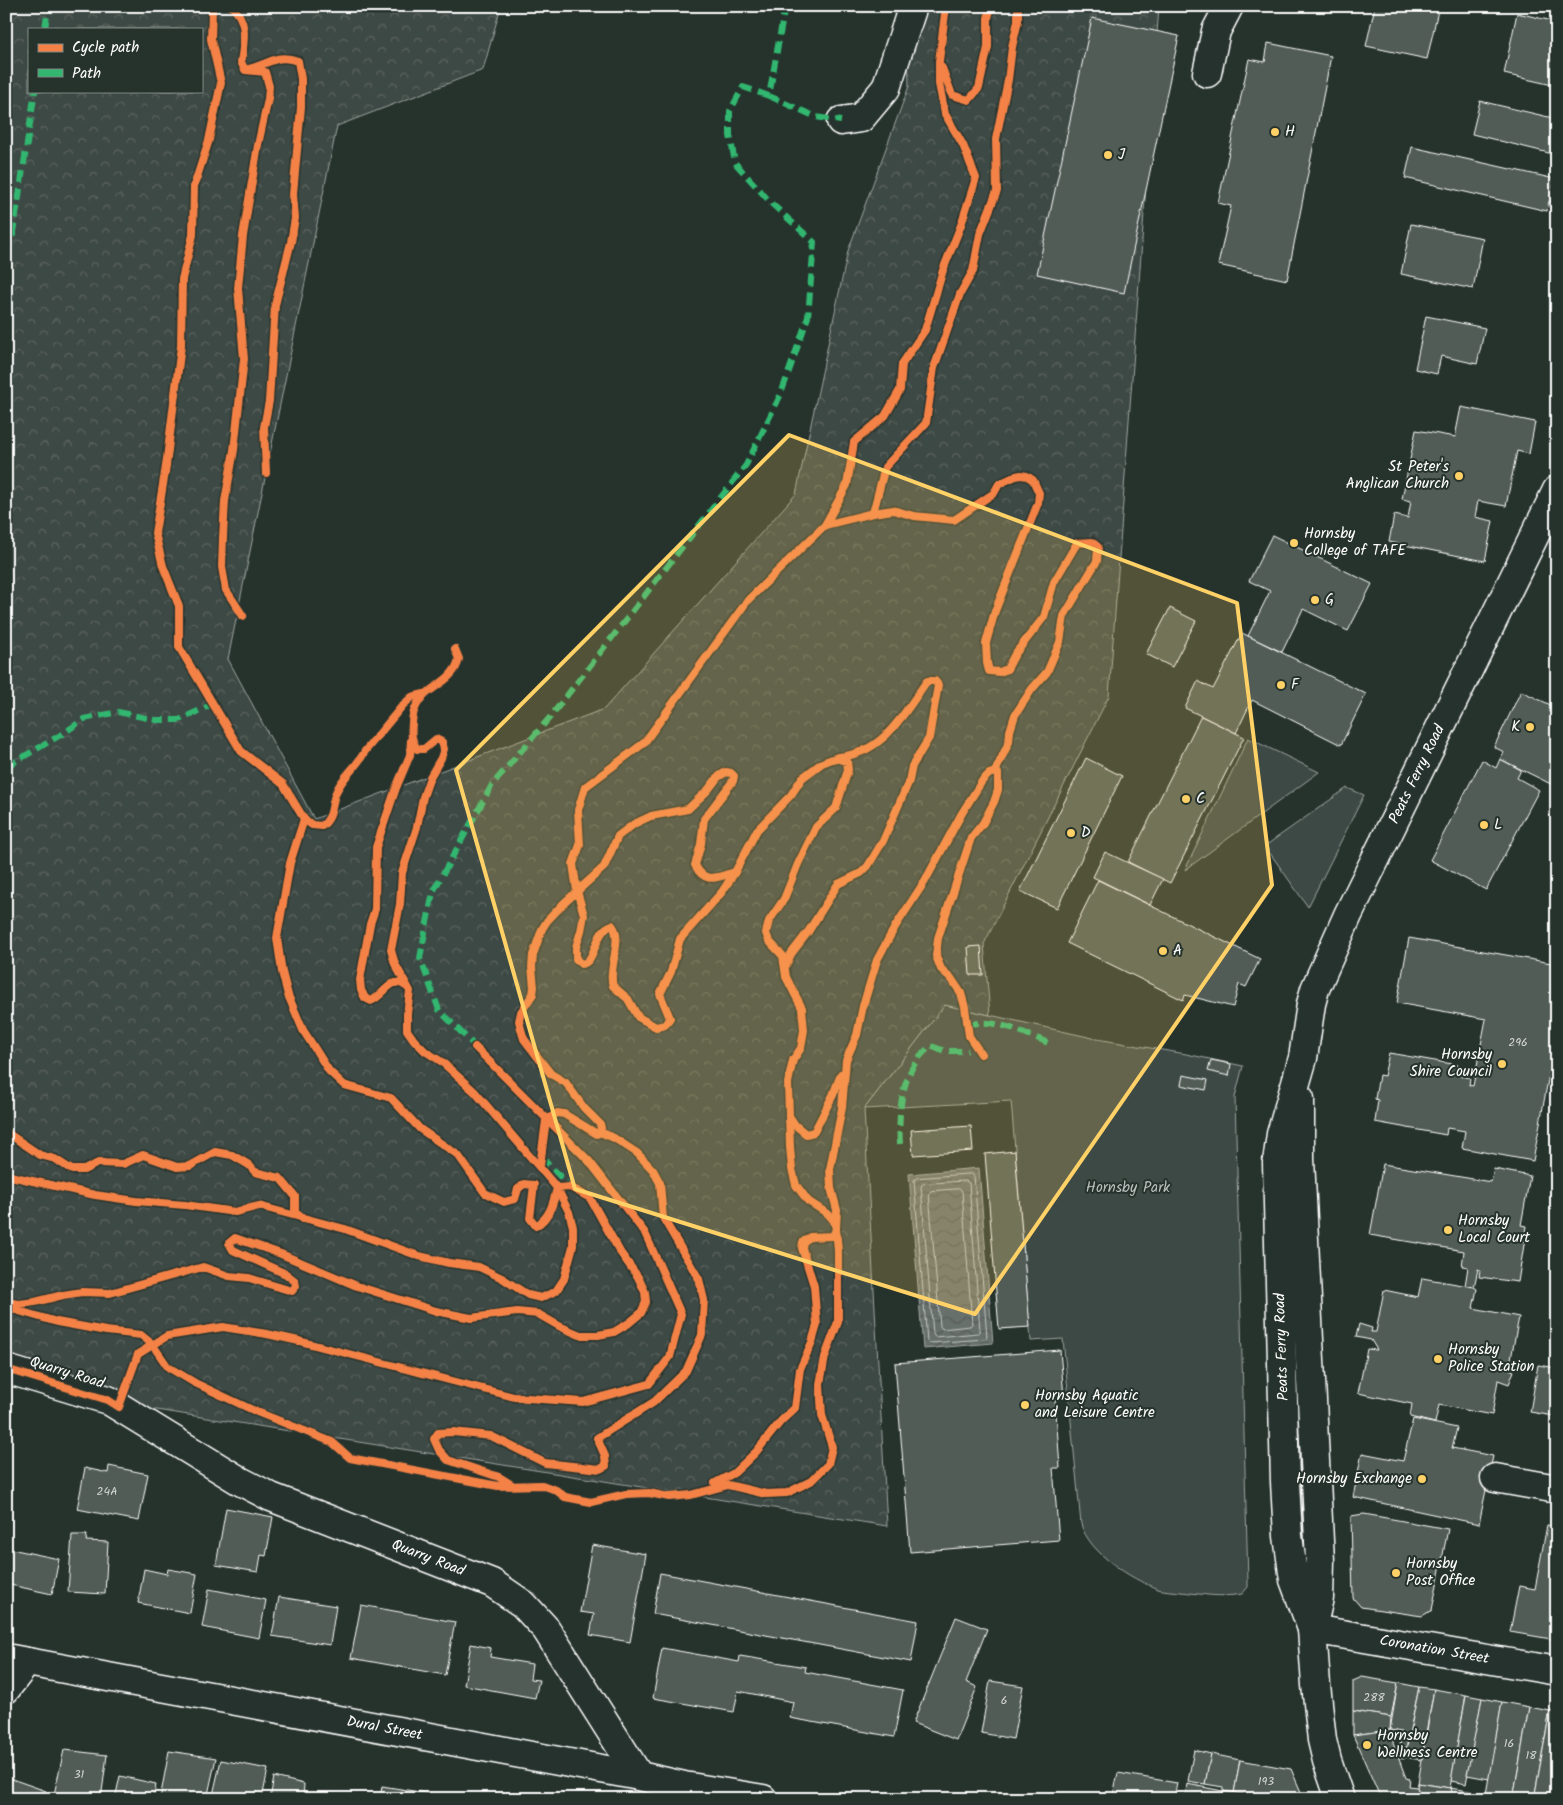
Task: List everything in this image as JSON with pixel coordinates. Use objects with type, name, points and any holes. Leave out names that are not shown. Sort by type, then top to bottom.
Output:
[{"type":"street","points":[[841,121],[861,118],[886,88],[913,6]]},
{"type":"street","points":[[1207,73],[1216,31],[1229,6]]},
{"type":"street","name":"Peats Ferry Road","points":[[1340,1799],[1322,1740],[1312,1629],[1319,1598],[1320,1561],[1300,1159],[1301,1065],[1315,989],[1348,915],[1557,490]]},
{"type":"street","name":"Quarry Road","points":[[6,1369],[108,1400],[240,1481],[271,1497],[492,1583],[523,1604],[546,1629],[639,1776]]},
{"type":"street","points":[[1494,1478],[1557,1489]]},
{"type":"street","name":"Coronation Street","points":[[1312,1629],[1557,1671]]},
{"type":"street","points":[[6,1689],[17,1660]]},
{"type":"street","name":"Dural Street","points":[[17,1660],[639,1776],[682,1792],[763,1799]]},
{"type":"highlighted area","points":[[789,435],[1237,603],[1272,885],[975,1314],[575,1189],[456,770]]},
{"type":"green space","points":[[6,6],[501,6],[483,70],[337,126],[228,659],[314,819],[604,709],[796,494],[848,251],[909,86],[907,6],[1159,6],[1109,696],[984,944],[990,1015],[945,1005],[864,1109],[887,1526],[6,1386]]},
{"type":"green space","points":[[1248,738],[1319,772],[1185,870]]},
{"type":"green space","points":[[1347,788],[1364,795],[1308,907],[1265,846]]},
{"type":"green space","name":"Hornsby Park","points":[[945,1005],[1097,1039],[1243,1066],[1235,1097],[1248,1582],[1248,1587],[1242,1594],[1226,1596],[1167,1591],[1147,1585],[1112,1564],[1085,1535],[1081,1524],[1063,1339],[1031,1341],[1011,1101],[864,1109]]},
{"type":"water","points":[[979,1168],[993,1343],[923,1349],[909,1174]]},
{"type":"building","points":[[1375,6],[1439,6],[1427,59],[1366,46]]},
{"type":"building","points":[[1517,13],[1557,22],[1557,86],[1504,74]]},
{"type":"building","name":"J","points":[[1092,18],[1179,36],[1124,293],[1037,274]]},
{"type":"building","name":"H","points":[[1268,43],[1331,56],[1287,280],[1218,265],[1231,206],[1218,203],[1249,59],[1265,62]]},
{"type":"building","points":[[1480,101],[1557,119],[1557,155],[1472,134]]},
{"type":"building","points":[[1412,147],[1555,179],[1553,188],[1557,189],[1557,203],[1549,201],[1547,211],[1405,178]]},
{"type":"building","points":[[1411,224],[1483,238],[1473,289],[1401,274]]},
{"type":"building","points":[[1426,316],[1485,328],[1477,364],[1441,356],[1437,374],[1415,369]]},
{"type":"building","name":"St Peter's Anglican Church","points":[[1461,407],[1535,422],[1529,454],[1517,451],[1506,506],[1478,501],[1475,517],[1493,521],[1485,561],[1389,542],[1394,515],[1408,518],[1411,501],[1402,499],[1416,430],[1455,437]]},
{"type":"building","name":"G","points":[[1272,535],[1372,584],[1348,631],[1303,609],[1282,652],[1248,636],[1270,591],[1249,581]]},
{"type":"building","points":[[1170,608],[1196,621],[1172,667],[1146,654]]},
{"type":"building","name":"F","points":[[1242,633],[1366,694],[1341,745],[1252,700],[1236,733],[1185,708],[1198,681],[1213,689]]},
{"type":"building","name":"K","points":[[1521,691],[1557,708],[1557,787],[1500,759],[1504,752],[1494,747]]},
{"type":"building","name":"C","points":[[1201,716],[1244,737],[1170,883],[1128,862]]},
{"type":"building","name":"D","points":[[1086,758],[1122,776],[1057,908],[1020,891]]},
{"type":"building","name":"L","points":[[1500,759],[1521,770],[1517,778],[1539,790],[1486,890],[1430,860],[1482,760],[1496,768]]},
{"type":"building","points":[[1105,852],[1163,879],[1150,905],[1093,877]]},
{"type":"building","name":"A","points":[[1098,880],[1260,959],[1246,987],[1239,984],[1233,1007],[1185,995],[1183,1000],[1067,943]]},
{"type":"building","name":"Hornsby Shire Council","points":[[1409,938],[1557,964],[1557,1031],[1533,1161],[1462,1148],[1465,1131],[1447,1128],[1446,1135],[1375,1122],[1378,1100],[1375,1099],[1379,1075],[1384,1076],[1389,1053],[1458,1065],[1457,1075],[1470,1078],[1469,1085],[1473,1086],[1486,1019],[1397,1003]]},
{"type":"building","points":[[981,946],[983,975],[970,975],[968,947]]},
{"type":"building","points":[[1211,1060],[1231,1064],[1229,1076],[1208,1071]]},
{"type":"building","points":[[1183,1075],[1208,1080],[1206,1090],[1181,1085]]},
{"type":"building","points":[[971,1126],[973,1151],[913,1155],[911,1130]]},
{"type":"building","points":[[1015,1151],[1030,1327],[999,1329],[985,1154]]},
{"type":"building","name":"Hornsby Local Court","points":[[1383,1164],[1491,1182],[1494,1169],[1530,1176],[1521,1225],[1527,1226],[1518,1282],[1479,1277],[1480,1270],[1478,1269],[1474,1287],[1465,1286],[1468,1267],[1462,1266],[1464,1251],[1370,1235]]},
{"type":"building","name":"Hornsby Police Station","points":[[1422,1278],[1474,1287],[1477,1289],[1473,1308],[1519,1317],[1509,1369],[1514,1371],[1509,1384],[1498,1380],[1492,1415],[1439,1405],[1435,1423],[1410,1417],[1412,1404],[1358,1393],[1367,1349],[1377,1350],[1371,1340],[1356,1337],[1359,1324],[1372,1328],[1371,1332],[1376,1332],[1384,1290],[1418,1297]]},
{"type":"building","points":[[1060,1350],[1064,1397],[1055,1398],[1060,1468],[1053,1468],[1059,1540],[910,1552],[895,1363]]},
{"type":"building","points":[[1538,1365],[1557,1368],[1557,1398],[1554,1416],[1530,1412]]},
{"type":"building","name":"Hornsby Exchange","points":[[1413,1419],[1457,1428],[1452,1448],[1493,1456],[1479,1524],[1353,1497],[1362,1453],[1403,1461]]},
{"type":"building","points":[[109,1466],[148,1474],[139,1521],[77,1509],[85,1468],[108,1473]]},
{"type":"building","points":[[226,1508],[273,1517],[266,1556],[261,1555],[258,1572],[216,1565]]},
{"type":"building","name":"Hornsby Post Office","points":[[1364,1514],[1448,1529],[1432,1610],[1422,1616],[1361,1607],[1353,1598],[1351,1516]]},
{"type":"building","points":[[1547,1525],[1557,1526],[1557,1640],[1510,1632],[1519,1586],[1535,1589]]},
{"type":"building","points":[[72,1535],[87,1535],[86,1541],[108,1542],[105,1594],[68,1592]]},
{"type":"building","points":[[592,1545],[646,1554],[630,1642],[590,1635],[594,1614],[580,1612]]},
{"type":"building","points":[[6,1548],[59,1559],[52,1594],[6,1584]]},
{"type":"building","points":[[144,1569],[167,1574],[168,1569],[197,1574],[190,1613],[138,1603]]},
{"type":"building","points":[[660,1573],[918,1621],[911,1662],[653,1614]]},
{"type":"building","points":[[209,1589],[266,1600],[259,1638],[202,1627]]},
{"type":"building","points":[[279,1597],[336,1606],[330,1645],[272,1636]]},
{"type":"building","points":[[361,1605],[455,1622],[445,1675],[351,1658]]},
{"type":"building","points":[[956,1617],[987,1629],[966,1682],[977,1687],[956,1740],[913,1723]]},
{"type":"building","points":[[471,1644],[491,1648],[490,1657],[532,1664],[530,1679],[539,1680],[535,1698],[464,1685]]},
{"type":"building","points":[[662,1648],[739,1662],[740,1656],[806,1667],[805,1672],[903,1690],[894,1737],[790,1718],[793,1702],[738,1691],[734,1712],[653,1698]]},
{"type":"building","points":[[1362,1677],[1398,1683],[1391,1717],[1353,1711],[1353,1681]]},
{"type":"building","points":[[990,1681],[1023,1686],[1013,1739],[981,1733]]},
{"type":"building","points":[[1398,1683],[1419,1687],[1404,1759],[1398,1758],[1402,1732],[1390,1730]]},
{"type":"building","points":[[1419,1687],[1434,1689],[1421,1760],[1405,1757]]},
{"type":"building","points":[[1434,1689],[1466,1695],[1450,1788],[1418,1783]]},
{"type":"building","points":[[1466,1695],[1482,1698],[1466,1784],[1451,1781]]},
{"type":"building","points":[[1482,1698],[1502,1702],[1489,1779],[1467,1775]]},
{"type":"building","points":[[1502,1702],[1529,1707],[1513,1799],[1486,1794]]},
{"type":"building","points":[[1529,1707],[1550,1711],[1534,1799],[1513,1799]]},
{"type":"building","points":[[1353,1711],[1391,1717],[1390,1730],[1353,1735]]},
{"type":"building","points":[[1550,1711],[1557,1712],[1557,1799],[1534,1799]]},
{"type":"building","points":[[1395,1731],[1393,1743],[1406,1778],[1410,1779],[1409,1786],[1417,1787],[1420,1795],[1412,1799],[1381,1799],[1353,1735]]},
{"type":"building","points":[[64,1750],[107,1755],[101,1799],[53,1799]]},
{"type":"building","points":[[1194,1750],[1211,1754],[1205,1784],[1188,1781]]},
{"type":"building","points":[[169,1751],[216,1758],[207,1799],[160,1799]]},
{"type":"building","points":[[1211,1754],[1240,1760],[1234,1793],[1223,1791],[1223,1787],[1205,1784]]},
{"type":"building","points":[[221,1760],[268,1769],[262,1799],[212,1799]]},
{"type":"building","points":[[1240,1760],[1291,1769],[1304,1799],[1267,1799],[1234,1793]]},
{"type":"building","points":[[1118,1773],[1177,1783],[1174,1799],[1112,1799]]},
{"type":"building","points":[[120,1776],[156,1784],[153,1799],[115,1799]]},
{"type":"building","points":[[274,1777],[304,1784],[303,1799],[270,1799]]},
{"type":"building","points":[[9,1778],[46,1791],[43,1799],[6,1799],[6,1780]]},
{"type":"building","points":[[1418,1783],[1450,1788],[1454,1798],[1412,1799],[1420,1795],[1417,1787]]},
{"type":"building","points":[[1187,1784],[1223,1791],[1221,1799],[1185,1799]]},
{"type":"building","points":[[382,1786],[432,1794],[431,1799],[380,1799]]},
{"type":"building","points":[[1450,1788],[1480,1793],[1482,1799],[1453,1799]]},
{"type":"building","points":[[1223,1791],[1244,1794],[1243,1799],[1221,1799]]},
{"type":"marked path","points":[[45,28],[48,6]]},
{"type":"marked path","points":[[785,6],[769,96],[816,117],[841,121]]},
{"type":"marked path","points":[[478,1049],[439,1010],[420,958],[433,892],[492,785],[551,716],[746,465],[781,394],[808,317],[814,242],[773,205],[735,163],[730,135],[730,111],[743,87],[769,96]]},
{"type":"marked path","points":[[6,253],[13,235],[35,92]]},
{"type":"marked path","points":[[6,767],[84,719],[118,712],[156,720],[179,720],[213,704]]},
{"type":"marked path","points":[[967,1025],[988,1023],[1009,1027],[1048,1043]]},
{"type":"marked path","points":[[900,1144],[901,1104],[907,1078],[921,1055],[931,1046],[945,1051],[968,1051]]},
{"type":"marked path","points":[[541,1156],[570,1187]]},
{"type":"cycle path","points":[[214,6],[212,10],[211,39],[221,83],[209,140],[194,186],[193,235],[182,279],[181,346],[166,466],[155,533],[163,566],[179,606],[179,647],[241,751],[283,784],[304,819],[290,863],[277,938],[282,972],[288,995],[303,1030],[329,1071],[344,1085],[391,1098],[420,1129],[458,1155],[485,1193],[504,1202],[515,1199],[518,1189],[524,1184],[534,1185],[530,1218],[536,1226],[548,1214],[557,1188],[475,1092],[442,1062],[425,1051],[407,1030],[410,991],[395,964],[391,950],[400,904],[402,873],[417,827],[423,797],[430,777],[444,749],[442,742],[436,739],[424,749],[417,749],[412,734],[414,711],[425,694],[449,676],[455,669],[459,659],[455,649]]},
{"type":"cycle path","points":[[231,6],[241,18],[243,25],[244,39],[241,62],[245,70],[265,72],[269,86],[243,236],[238,288],[244,359],[234,450],[225,501],[223,537],[222,567],[226,590],[243,616]]},
{"type":"cycle path","points":[[825,525],[847,485],[854,442],[885,416],[900,390],[902,364],[925,330],[943,270],[961,225],[976,178],[963,145],[945,114],[939,84],[939,61],[946,6]]},
{"type":"cycle path","points":[[942,68],[952,95],[969,100],[979,88],[988,47],[988,18],[991,6]]},
{"type":"cycle path","points":[[873,513],[885,467],[926,423],[934,368],[960,294],[973,271],[980,234],[997,191],[996,139],[1018,21],[1018,6]]},
{"type":"cycle path","points":[[249,69],[273,60],[291,59],[298,61],[301,79],[301,107],[293,194],[295,218],[275,305],[269,401],[264,427],[266,473]]},
{"type":"cycle path","points":[[735,872],[722,892],[680,939],[671,972],[660,994],[670,1018],[665,1025],[656,1027],[638,1017],[628,999],[613,986],[612,971],[616,938],[612,925],[602,933],[590,959],[586,963],[581,964],[576,959],[576,947],[584,915],[577,891],[573,864],[580,845],[578,810],[585,787],[644,743],[748,600],[825,525],[893,510],[914,516],[954,520],[994,493],[999,484],[1021,475],[1033,480],[1039,493],[1038,503],[995,611],[986,643],[989,671],[1000,672],[1007,669],[1015,654],[1044,617],[1054,582],[1077,543],[1092,542],[1098,547],[1097,561],[1064,616],[1060,642],[1047,672],[1032,689],[1015,715],[1009,742],[995,772]]},
{"type":"cycle path","points":[[786,965],[791,954],[808,932],[838,884],[861,873],[868,866],[883,841],[909,781],[912,766],[929,738],[938,685],[935,681],[927,681],[900,719],[880,740],[854,754],[838,757]]},
{"type":"cycle path","points":[[304,819],[312,825],[322,826],[326,822],[340,785],[365,751],[403,705],[412,697],[424,694]]},
{"type":"cycle path","points":[[407,987],[397,983],[393,984],[371,1001],[365,998],[361,990],[360,980],[370,924],[375,909],[376,847],[396,788],[410,755],[411,740]]},
{"type":"cycle path","points":[[6,1306],[57,1322],[141,1335],[152,1344],[168,1367],[195,1383],[257,1412],[332,1442],[350,1458],[498,1486],[542,1485],[556,1490],[565,1497],[591,1502],[626,1494],[649,1493],[669,1497],[691,1495],[728,1485],[766,1494],[787,1493],[811,1481],[828,1464],[832,1447],[822,1415],[820,1384],[825,1357],[838,1322],[838,1250],[834,1221],[828,1214],[808,1201],[796,1185],[792,1169],[788,1083],[793,1060],[801,1048],[804,1030],[802,1008],[786,977],[783,956],[769,941],[766,933],[769,921],[784,899],[816,827],[836,808],[848,770],[847,761],[835,758],[822,763],[802,778],[791,795],[757,830],[735,872],[712,878],[703,875],[695,865],[701,844],[704,819],[733,781],[734,776],[726,772],[718,777],[708,790],[688,809],[651,816],[634,824],[618,836],[604,867],[563,904],[542,929],[533,955],[533,994],[521,1012],[519,1021],[524,1039],[551,1074],[566,1083],[584,1108],[600,1124],[600,1132],[614,1138],[637,1153],[653,1170],[660,1183],[663,1218],[699,1279],[704,1300],[702,1335],[686,1371],[654,1402],[597,1438],[605,1456],[606,1466],[600,1469],[545,1463],[491,1436],[453,1432],[438,1433],[434,1439],[439,1450],[448,1460],[499,1477],[512,1485]]},
{"type":"cycle path","points":[[715,1483],[734,1473],[756,1452],[781,1421],[795,1408],[800,1369],[817,1325],[814,1286],[802,1248],[803,1242],[810,1237],[833,1236],[836,1229],[837,1210],[831,1188],[830,1169],[842,1108],[846,1060],[857,1035],[863,1006],[877,960],[982,781],[989,774],[995,772],[998,773],[998,790],[983,823],[971,838],[938,938],[936,956],[941,969],[951,978],[961,993],[969,1036],[981,1054]]},
{"type":"cycle path","points":[[6,1369],[108,1400],[119,1407],[138,1354],[167,1336],[223,1327],[299,1341],[514,1397],[583,1402],[649,1384],[670,1357],[681,1314],[645,1233],[589,1161],[475,1047]]},
{"type":"cycle path","points":[[789,1116],[795,1125],[806,1134],[814,1132],[833,1095],[841,1074]]},
{"type":"cycle path","points":[[540,1166],[546,1120],[557,1113],[564,1114],[597,1134],[600,1132]]},
{"type":"cycle path","points":[[6,1132],[40,1155],[55,1159],[72,1170],[84,1170],[98,1163],[123,1164],[143,1155],[177,1167],[190,1166],[215,1152],[232,1155],[249,1165],[255,1172],[280,1178],[295,1196],[295,1212],[303,1219]]},
{"type":"cycle path","points":[[6,1175],[95,1195],[136,1201],[235,1212],[259,1206],[345,1229],[419,1256],[479,1267],[502,1278],[528,1295],[541,1298],[556,1291],[564,1279],[573,1246],[573,1227],[569,1212],[557,1188],[570,1187],[590,1198],[620,1252],[638,1277],[645,1292],[646,1302],[641,1313],[614,1332],[598,1335],[580,1335],[538,1314],[517,1312],[471,1318],[436,1311],[357,1286],[281,1254],[235,1238],[229,1243],[233,1250],[286,1274],[295,1281],[296,1286],[292,1291],[249,1278],[229,1276],[203,1267],[110,1293],[82,1292],[35,1302],[19,1304],[6,1302]]},
{"type":"place","name":"H","points":[[1275,132]]},
{"type":"place","name":"J","points":[[1108,155]]},
{"type":"place","name":"St Peter's Anglican Church","points":[[1459,476]]},
{"type":"place","name":"Hornsby College of TAFE","points":[[1294,543]]},
{"type":"place","name":"G","points":[[1315,600]]},
{"type":"place","name":"F","points":[[1281,685]]},
{"type":"place","name":"K","points":[[1530,727]]},
{"type":"place","name":"C","points":[[1186,799]]},
{"type":"place","name":"L","points":[[1484,825]]},
{"type":"place","name":"D","points":[[1071,833]]},
{"type":"place","name":"A","points":[[1163,951]]},
{"type":"place","name":"Hornsby Shire Council","points":[[1502,1064]]},
{"type":"place","name":"Hornsby Local Court","points":[[1448,1230]]},
{"type":"place","name":"Hornsby Police Station","points":[[1438,1359]]},
{"type":"place","name":"Hornsby Aquatic and Leisure Centre","points":[[1025,1405]]},
{"type":"place","name":"Hornsby Exchange","points":[[1422,1479]]},
{"type":"place","name":"Hornsby Post Office","points":[[1396,1573]]},
{"type":"place","name":"Hornsby Wellness Centre","points":[[1367,1745]]}]
